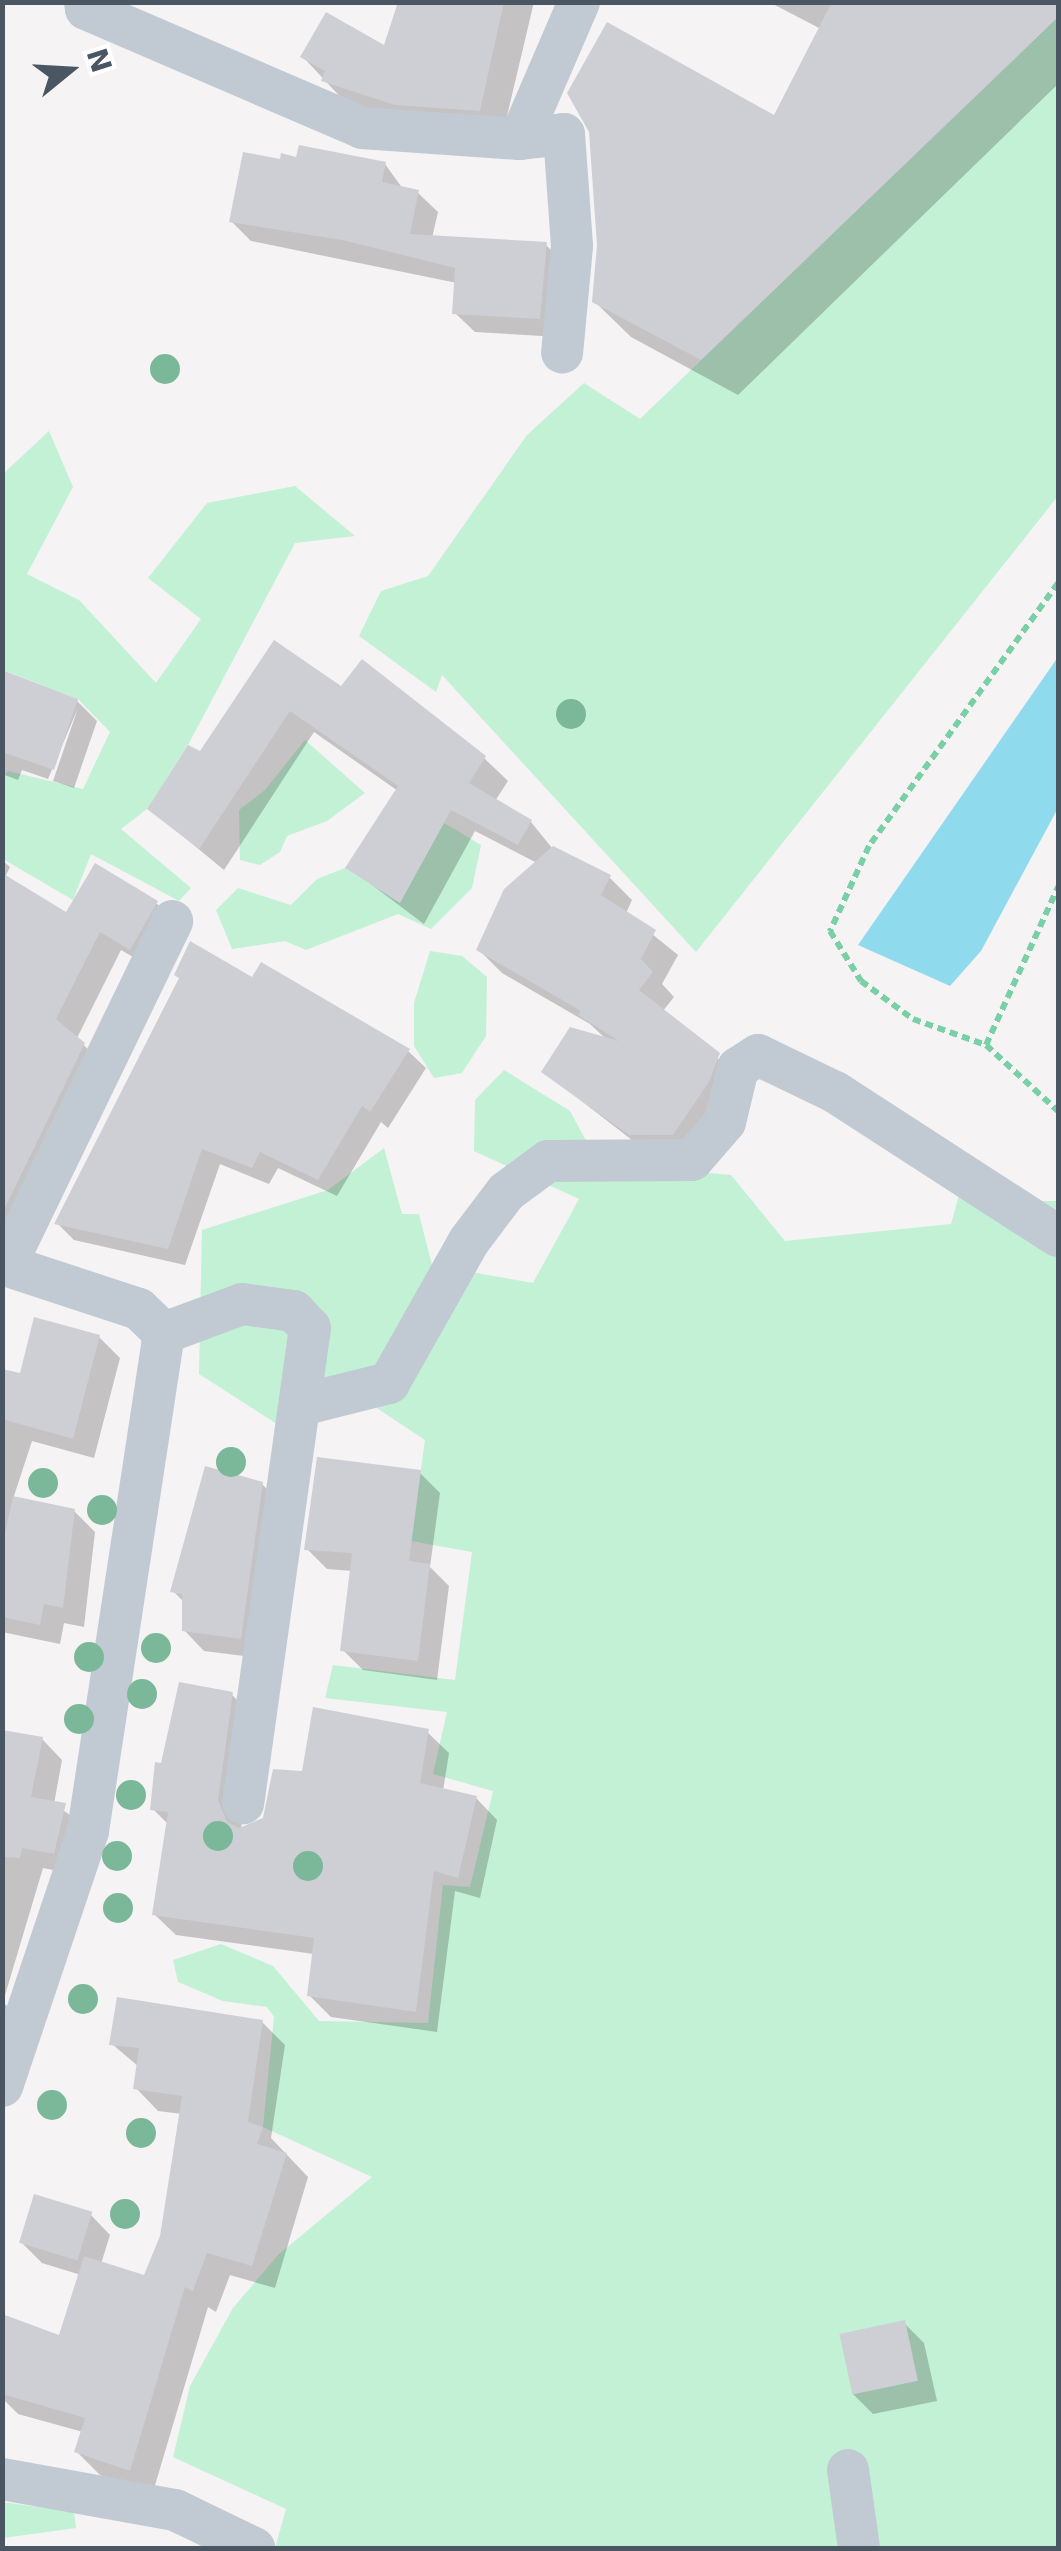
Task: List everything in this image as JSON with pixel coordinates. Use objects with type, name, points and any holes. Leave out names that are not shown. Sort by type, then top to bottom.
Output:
[{"type":"street","points":[[85,2],[86,9],[362,128],[520,139],[564,134],[572,246],[562,353]]},
{"type":"street","points":[[520,139],[579,2]]},
{"type":"street","points":[[164,1334],[139,1309],[4,1265],[172,921]]},
{"type":"street","points":[[301,1405],[389,1383],[469,1241],[506,1192],[548,1162],[692,1160],[725,1122],[738,1068],[758,1054],[836,1092],[1058,1236]]},
{"type":"street","points":[[164,1334],[242,1304],[294,1312],[310,1328],[243,1803]]},
{"type":"street","points":[[2,2086],[88,1831],[164,1334]]},
{"type":"street","points":[[848,2470],[859,2548]]},
{"type":"street","points":[[2,2479],[175,2510],[254,2548]]},
{"type":"path","points":[[1058,583],[870,846],[830,932],[861,981],[913,1019],[986,1044],[1058,1111]]},
{"type":"path","points":[[986,1044],[1058,887]]},
{"type":"green space","points":[[1058,17],[1058,496],[696,952],[442,675],[436,692],[359,636],[381,591],[428,576],[527,435],[584,383],[640,419]]},
{"type":"green space","points":[[49,431],[73,487],[27,574],[79,600],[156,683],[201,619],[148,578],[207,503],[295,486],[355,536],[295,543],[188,745],[147,809],[121,829],[191,888],[179,901],[91,854],[73,900],[3,859],[3,777],[8,771],[83,789],[110,732],[78,699],[3,670],[3,474]]},
{"type":"green space","points":[[305,740],[365,793],[327,821],[287,836],[280,852],[260,865],[240,860],[239,810],[265,790]]},
{"type":"green space","points":[[444,823],[481,845],[472,888],[431,929],[398,914],[306,950],[285,941],[232,949],[216,910],[238,888],[291,905],[317,879],[345,868],[400,902]]},
{"type":"green space","points":[[430,951],[462,956],[487,977],[486,1036],[462,1073],[434,1078],[414,1046],[414,1003]]},
{"type":"green space","points":[[504,1070],[570,1111],[598,1163],[731,1175],[785,1241],[951,1224],[963,1180],[1005,1201],[1058,1201],[1058,2548],[275,2548],[286,2509],[173,2457],[190,2386],[233,2308],[279,2254],[372,2177],[263,2127],[274,2017],[267,2007],[223,2001],[178,1982],[173,1960],[221,1944],[273,1966],[319,2021],[428,2023],[443,1885],[470,1887],[493,1791],[433,1774],[447,1712],[325,1698],[333,1665],[455,1680],[472,1552],[411,1541],[425,1440],[333,1379],[277,1424],[199,1374],[202,1230],[328,1190],[384,1148],[402,1214],[419,1214],[432,1265],[533,1283],[579,1199],[474,1151],[475,1100]]},
{"type":"green space","points":[[2,2502],[74,2512],[76,2528],[3,2538]]},
{"type":"water","points":[[1058,657],[1058,808],[981,951],[950,986],[858,945]]},
{"type":"building","points":[[398,2],[504,2],[480,111],[395,105],[321,81],[325,71],[300,57],[326,12],[384,45]]},
{"type":"building","points":[[832,2],[1058,2],[1058,17],[701,360],[592,302],[597,245],[589,132],[567,93],[607,22],[774,115]]},
{"type":"building","points":[[299,145],[386,162],[382,182],[419,190],[410,234],[547,242],[540,319],[452,314],[455,268],[342,240],[229,222],[243,152],[280,159],[281,153],[296,157]]},
{"type":"building","points":[[274,640],[341,686],[362,659],[486,756],[469,783],[532,820],[518,845],[451,810],[400,903],[345,868],[398,786],[290,711],[199,849],[147,809],[188,745],[200,751]]},
{"type":"building","points":[[2,670],[78,699],[54,770],[2,752]]},
{"type":"building","points":[[553,846],[611,875],[601,895],[656,930],[641,959],[653,972],[639,990],[720,1053],[709,1082],[673,1135],[629,1135],[541,1072],[570,1027],[619,1041],[578,1015],[581,1011],[476,950],[504,889]]},
{"type":"building","points":[[95,863],[158,901],[130,950],[100,932],[56,1019],[85,1043],[2,1214],[2,873],[66,912]]},
{"type":"building","points":[[190,941],[252,977],[261,962],[410,1049],[370,1112],[362,1106],[318,1180],[260,1152],[252,1168],[202,1149],[168,1249],[54,1224],[179,978],[174,975]]},
{"type":"building","points":[[34,1317],[100,1335],[73,1439],[2,1419],[2,1369],[20,1373]]},
{"type":"building","points":[[317,1457],[421,1470],[409,1561],[430,1564],[418,1661],[340,1651],[352,1553],[304,1550]]},
{"type":"building","points":[[205,1466],[263,1482],[241,1639],[182,1631],[182,1594],[170,1592]]},
{"type":"building","points":[[13,1496],[75,1509],[63,1608],[44,1604],[40,1625],[2,1617],[2,1548]]},
{"type":"building","points":[[179,1682],[233,1692],[218,1800],[227,1822],[239,1828],[263,1818],[273,1769],[302,1771],[313,1707],[429,1729],[420,1783],[477,1796],[458,1878],[434,1871],[416,2012],[307,1996],[314,1938],[152,1915],[168,1812],[150,1810],[155,1762],[161,1763]]},
{"type":"building","points":[[2,1730],[43,1737],[31,1797],[66,1803],[54,1854],[22,1848],[20,1858],[2,1857]]},
{"type":"building","points":[[117,1997],[263,2020],[248,2122],[263,2127],[257,2144],[287,2153],[252,2266],[207,2253],[193,2291],[185,2287],[130,2471],[74,2452],[85,2418],[2,2394],[2,2314],[59,2335],[84,2256],[144,2275],[160,2236],[182,2096],[133,2089],[139,2048],[109,2045]]},
{"type":"building","points":[[34,2194],[92,2212],[77,2261],[19,2243]]},
{"type":"building","points":[[905,2320],[918,2381],[852,2395],[839,2334]]}]
